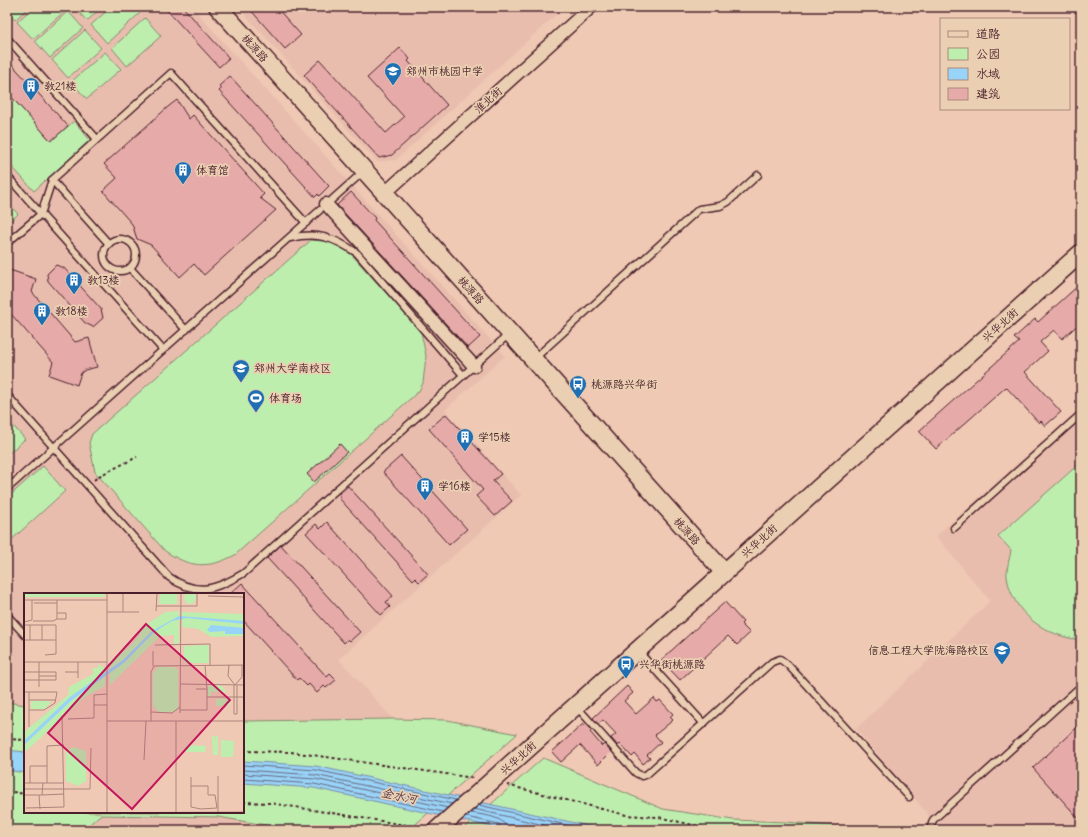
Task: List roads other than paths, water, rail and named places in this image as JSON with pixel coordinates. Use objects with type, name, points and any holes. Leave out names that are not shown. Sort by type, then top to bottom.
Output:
[{"type":"street","name":"桃源路","points":[[218,7],[724,572]]},
{"type":"street","name":"淮北街","points":[[385,193],[591,7]]},
{"type":"street","points":[[324,207],[474,366]]},
{"type":"street","name":"兴华北街","points":[[436,828],[576,706],[1081,252]]},
{"type":"lane","points":[[7,38],[97,139]]},
{"type":"lane","points":[[7,243],[41,214],[52,180],[171,73],[306,224]]},
{"type":"lane","points":[[7,489],[365,170]]},
{"type":"lane","points":[[534,360],[699,209],[720,206],[728,202],[758,175]]},
{"type":"lane","points":[[7,176],[163,350]]},
{"type":"lane","points":[[52,180],[109,244]]},
{"type":"lane","points":[[289,238],[302,235],[325,236],[341,242],[357,253],[463,375]]},
{"type":"lane","points":[[118,239],[127,240],[131,244],[136,253],[136,258],[130,268],[116,271],[107,266],[104,251],[109,244],[118,239]]},
{"type":"lane","points":[[130,268],[186,330]]},
{"type":"lane","points":[[7,395],[169,577],[196,592],[225,584],[244,572],[510,333]]},
{"type":"lane","points":[[954,528],[1081,414]]},
{"type":"lane","points":[[7,615],[24,633]]},
{"type":"lane","points":[[638,650],[704,724]]},
{"type":"lane","points":[[576,706],[636,773],[642,776],[647,774],[772,662],[780,659],[788,665],[910,797]]},
{"type":"lane","points":[[930,830],[933,820],[1081,686]]},
{"type":"lane","points":[[1076,691],[1081,697]]},
{"type":"water","points":[[7,750],[24,752],[24,773],[7,770]]},
{"type":"water","name":"金水河","points":[[244,761],[316,766],[607,830],[506,830],[314,788],[244,783]]},
{"type":"place","name":"郑州市桃园中学","points":[[393,86]]},
{"type":"place","name":"教21楼","points":[[31,101]]},
{"type":"place","name":"体育馆","points":[[183,185]]},
{"type":"place","name":"教13楼","points":[[74,295]]},
{"type":"place","name":"教18楼","points":[[42,326]]},
{"type":"place","name":"郑州大学南校区","points":[[241,383]]},
{"type":"place","name":"桃源路兴华街","points":[[578,399]]},
{"type":"place","name":"体育场","points":[[256,413]]},
{"type":"place","name":"学15楼","points":[[465,452]]},
{"type":"place","name":"学16楼","points":[[425,501]]},
{"type":"place","name":"信息工程大学陇海路校区","points":[[1002,665]]},
{"type":"place","name":"兴华街桃源路","points":[[626,679]]}]
